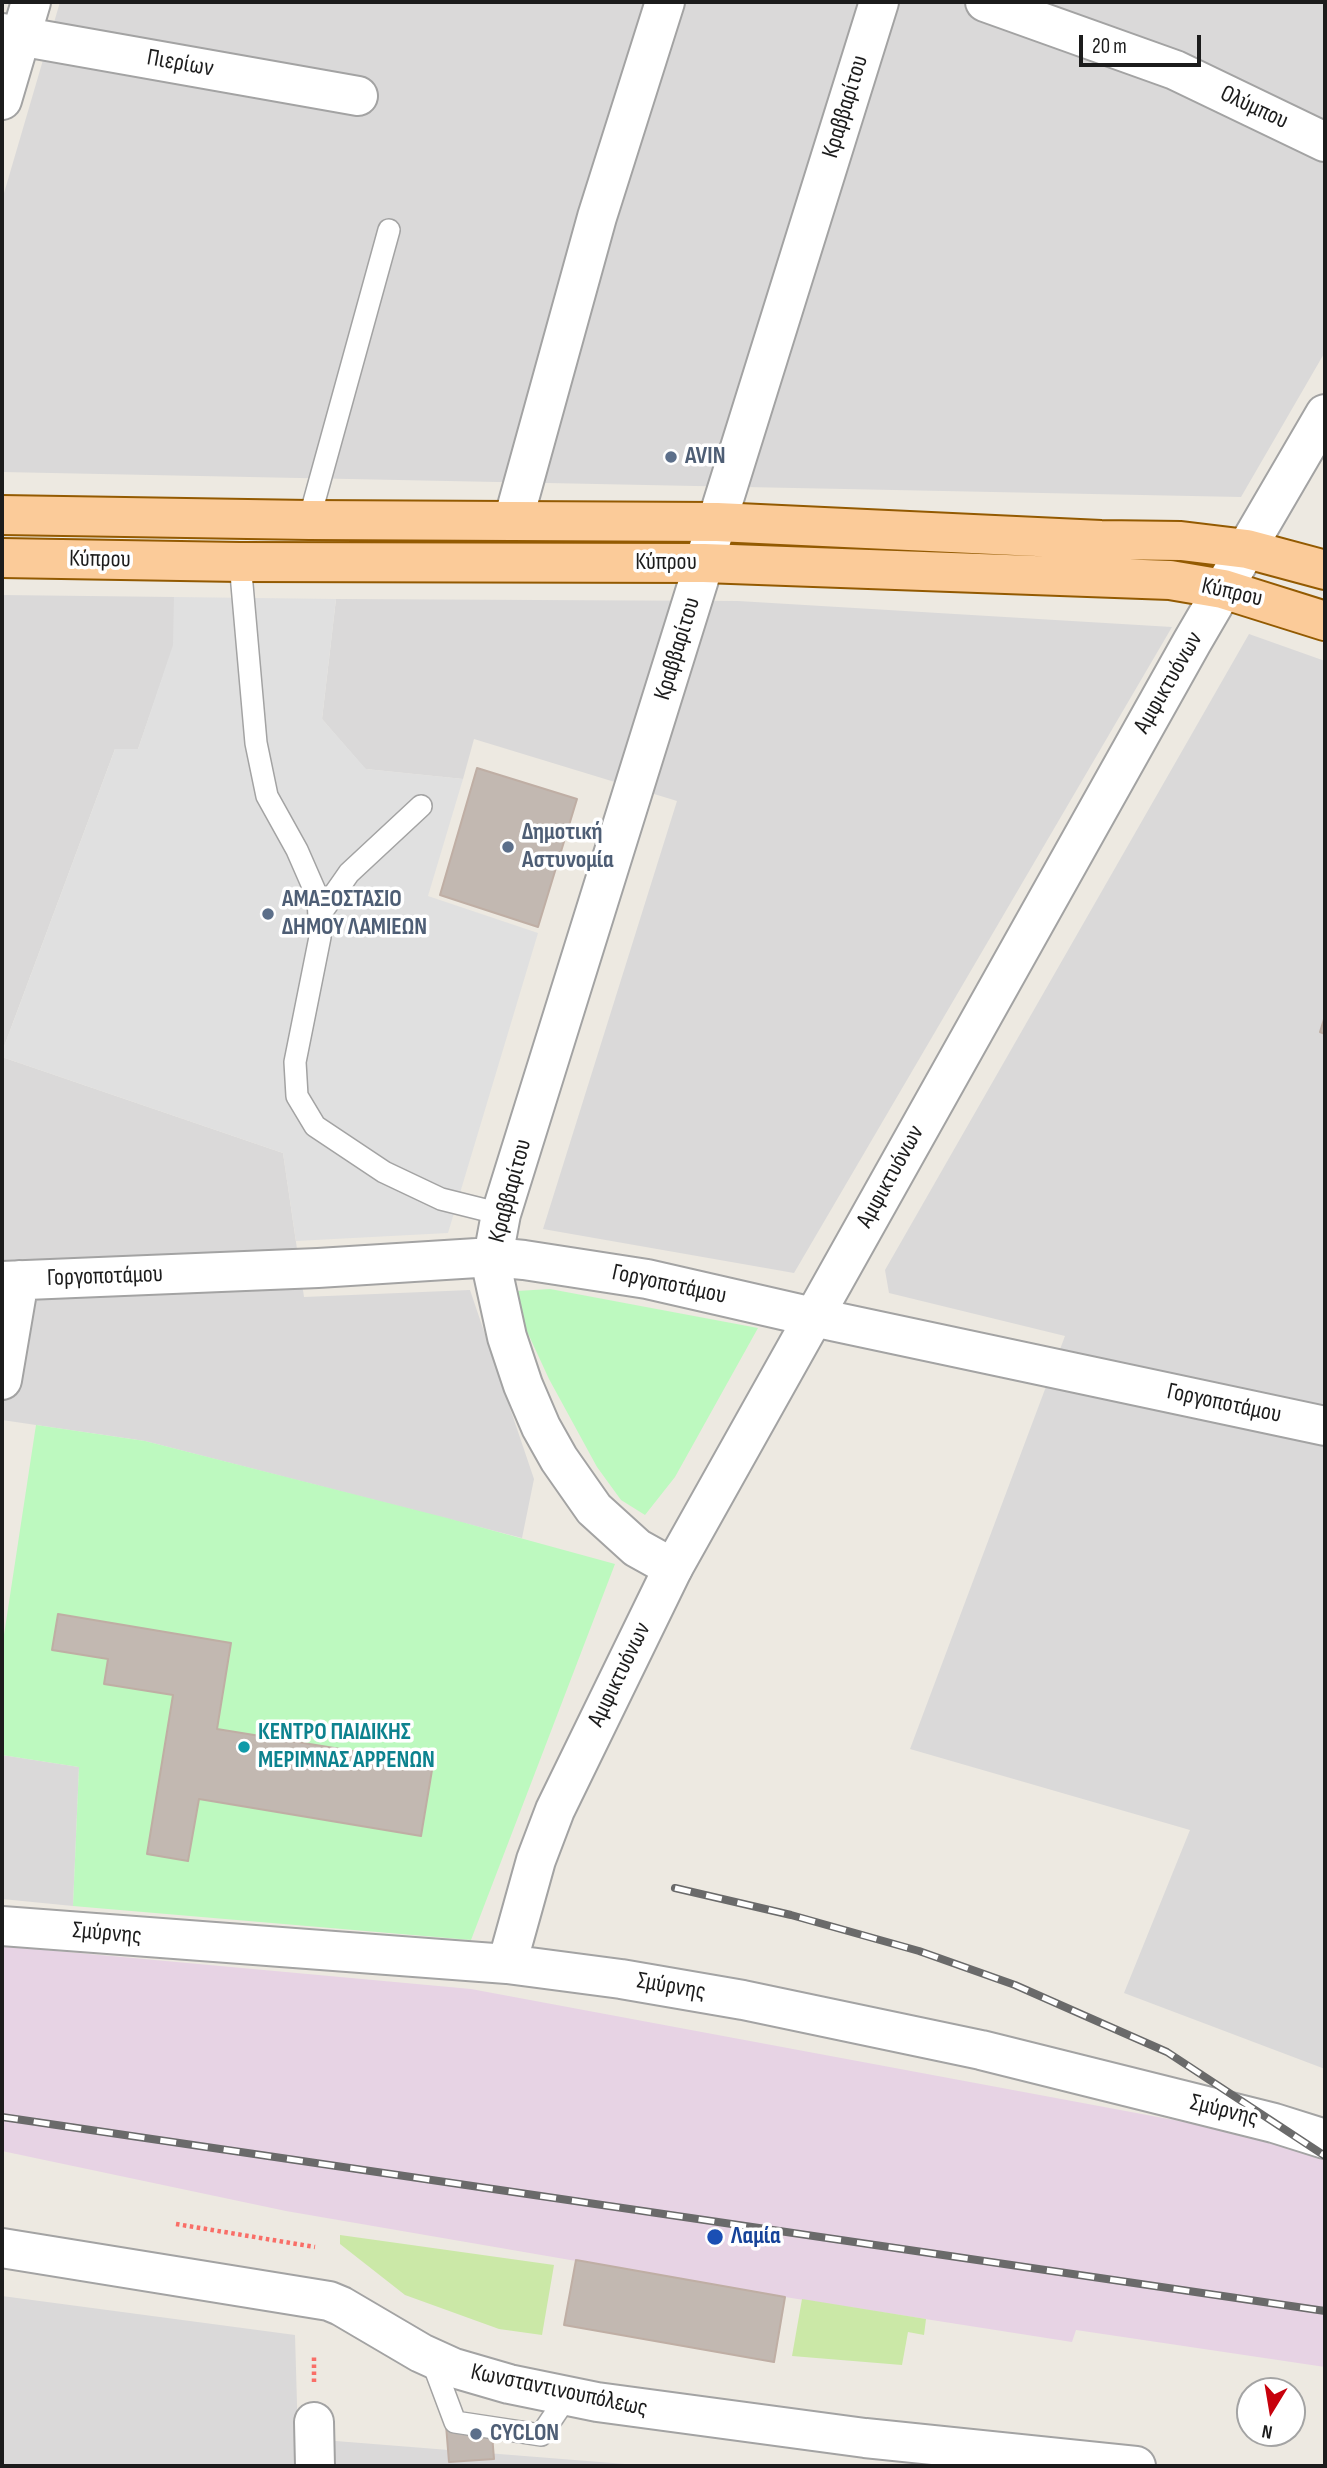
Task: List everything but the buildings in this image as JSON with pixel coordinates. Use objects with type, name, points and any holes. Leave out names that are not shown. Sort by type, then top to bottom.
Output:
[{"type":"main road","name":"Κύπρου","points":[[2,514],[309,520],[717,522],[1181,541],[1247,549],[1325,570]]},
{"type":"main road","name":"Κύπρου","points":[[2,558],[240,562],[704,563],[1170,580],[1223,589],[1325,621]]},
{"type":"street","points":[[513,521],[597,216],[665,2]]},
{"type":"street","name":"Κραββαρίτου","points":[[673,1568],[637,1548],[594,1509],[559,1459],[527,1396],[507,1337],[493,1273],[493,1257],[501,1214],[879,2]]},
{"type":"street","name":"Ολύμπου","points":[[985,2],[1175,71],[1325,142]]},
{"type":"street","points":[[2,100],[18,24]]},
{"type":"street","name":"Πιερίων","points":[[18,24],[358,96]]},
{"type":"street","name":"Αμφικτυόνων","points":[[507,1964],[536,1860],[555,1810],[673,1568],[1223,589],[1325,414]]},
{"type":"street","name":"Γοργοποτάμου","points":[[10,1281],[318,1268],[493,1257],[586,1268],[647,1279],[1325,1426]]},
{"type":"street","points":[[2,1380],[10,1281]]},
{"type":"street","name":"Σμύρνης","points":[[2,1926],[507,1964],[621,1979],[874,2027],[1274,2123],[1325,2139]]},
{"type":"street","name":"Κωνσταντινουπόλεως","points":[[2,2248],[329,2301],[431,2358],[476,2376],[568,2395],[644,2409],[864,2438],[1136,2466]]},
{"type":"street","points":[[314,2422],[315,2466]]},
{"type":"lane","points":[[309,520],[389,230]]},
{"type":"lane","points":[[240,562],[256,743],[267,796],[297,850],[318,898],[320,937],[295,1062],[297,1096],[316,1126],[384,1172],[441,1199],[501,1214]]},
{"type":"lane","points":[[319,916],[349,873],[421,806]]},
{"type":"lane","points":[[431,2358],[456,2422],[541,2435],[568,2395]]},
{"type":"path","points":[[176,2224],[315,2247]]},
{"type":"shaded area","points":[[60,2],[1325,2],[1325,352],[1241,497],[2,472],[2,200]]},
{"type":"shaded area","points":[[2,595],[174,597],[174,645],[138,749],[115,749],[2,1052]]},
{"type":"shaded area","name":"ΑΜΑΞΟΣΤΑΣΙΟ ΔΗΜΟΥ ΛΑΜΙΕΩΝ","points":[[174,597],[336,599],[322,719],[366,769],[463,779],[428,896],[538,933],[448,1233],[296,1241],[283,1153],[2,1057],[115,749],[138,749],[173,645]]},
{"type":"shaded area","points":[[336,599],[738,601],[1172,627],[794,1273],[543,1229],[677,801],[474,739],[463,779],[365,769],[322,719]]},
{"type":"shaded area","points":[[1249,634],[1325,661],[1325,2069],[1124,1993],[1190,1830],[910,1749],[1065,1336],[889,1293],[885,1270]]},
{"type":"shaded area","points":[[2,1057],[283,1153],[304,1297],[470,1290],[534,1479],[522,1538],[145,1441],[2,1420]]},
{"type":"shaded area","points":[[2,1755],[79,1767],[73,1906],[2,1899]]},
{"type":"shaded area","points":[[2,1946],[471,1989],[1249,2134],[1325,2155],[1325,2367],[1076,2330],[1072,2342],[785,2297],[286,2211],[2,2151]]},
{"type":"shaded area","points":[[2,2296],[295,2335],[298,2438],[650,2466],[2,2466]]},
{"type":"green space","points":[[550,1289],[758,1328],[675,1477],[645,1515],[621,1500],[597,1467],[549,1379],[525,1327],[517,1291]]},
{"type":"green space","points":[[36,1425],[145,1441],[615,1564],[471,1940],[73,1906],[79,1767],[2,1755],[2,1648]]},
{"type":"green space","points":[[340,2235],[554,2265],[542,2335],[499,2329],[405,2295],[340,2244]]},
{"type":"green space","points":[[802,2299],[926,2319],[924,2335],[908,2332],[902,2365],[792,2356]]},
{"type":"railway","points":[[675,1888],[791,1915],[919,1951],[1015,1985],[1167,2052],[1325,2156]]},
{"type":"railway","points":[[2,2117],[1325,2311]]},
{"type":"place","name":"AVIN","points":[[671,457]]},
{"type":"place","name":"Δημοτική Αστυνομία","points":[[508,847]]},
{"type":"place","name":"ΑΜΑΞΟΣΤΑΣΙΟ ΔΗΜΟΥ ΛΑΜΙΕΩΝ","points":[[268,914]]},
{"type":"place","name":"ΚΕΝΤΡΟ ΠΑΙΔΙΚΗΣ ΜΕΡΙΜΝΑΣ ΑΡΡΕΝΩΝ","points":[[244,1747]]},
{"type":"place","name":"Λαμία","points":[[715,2237]]},
{"type":"place","name":"CYCLON","points":[[476,2434]]}]
